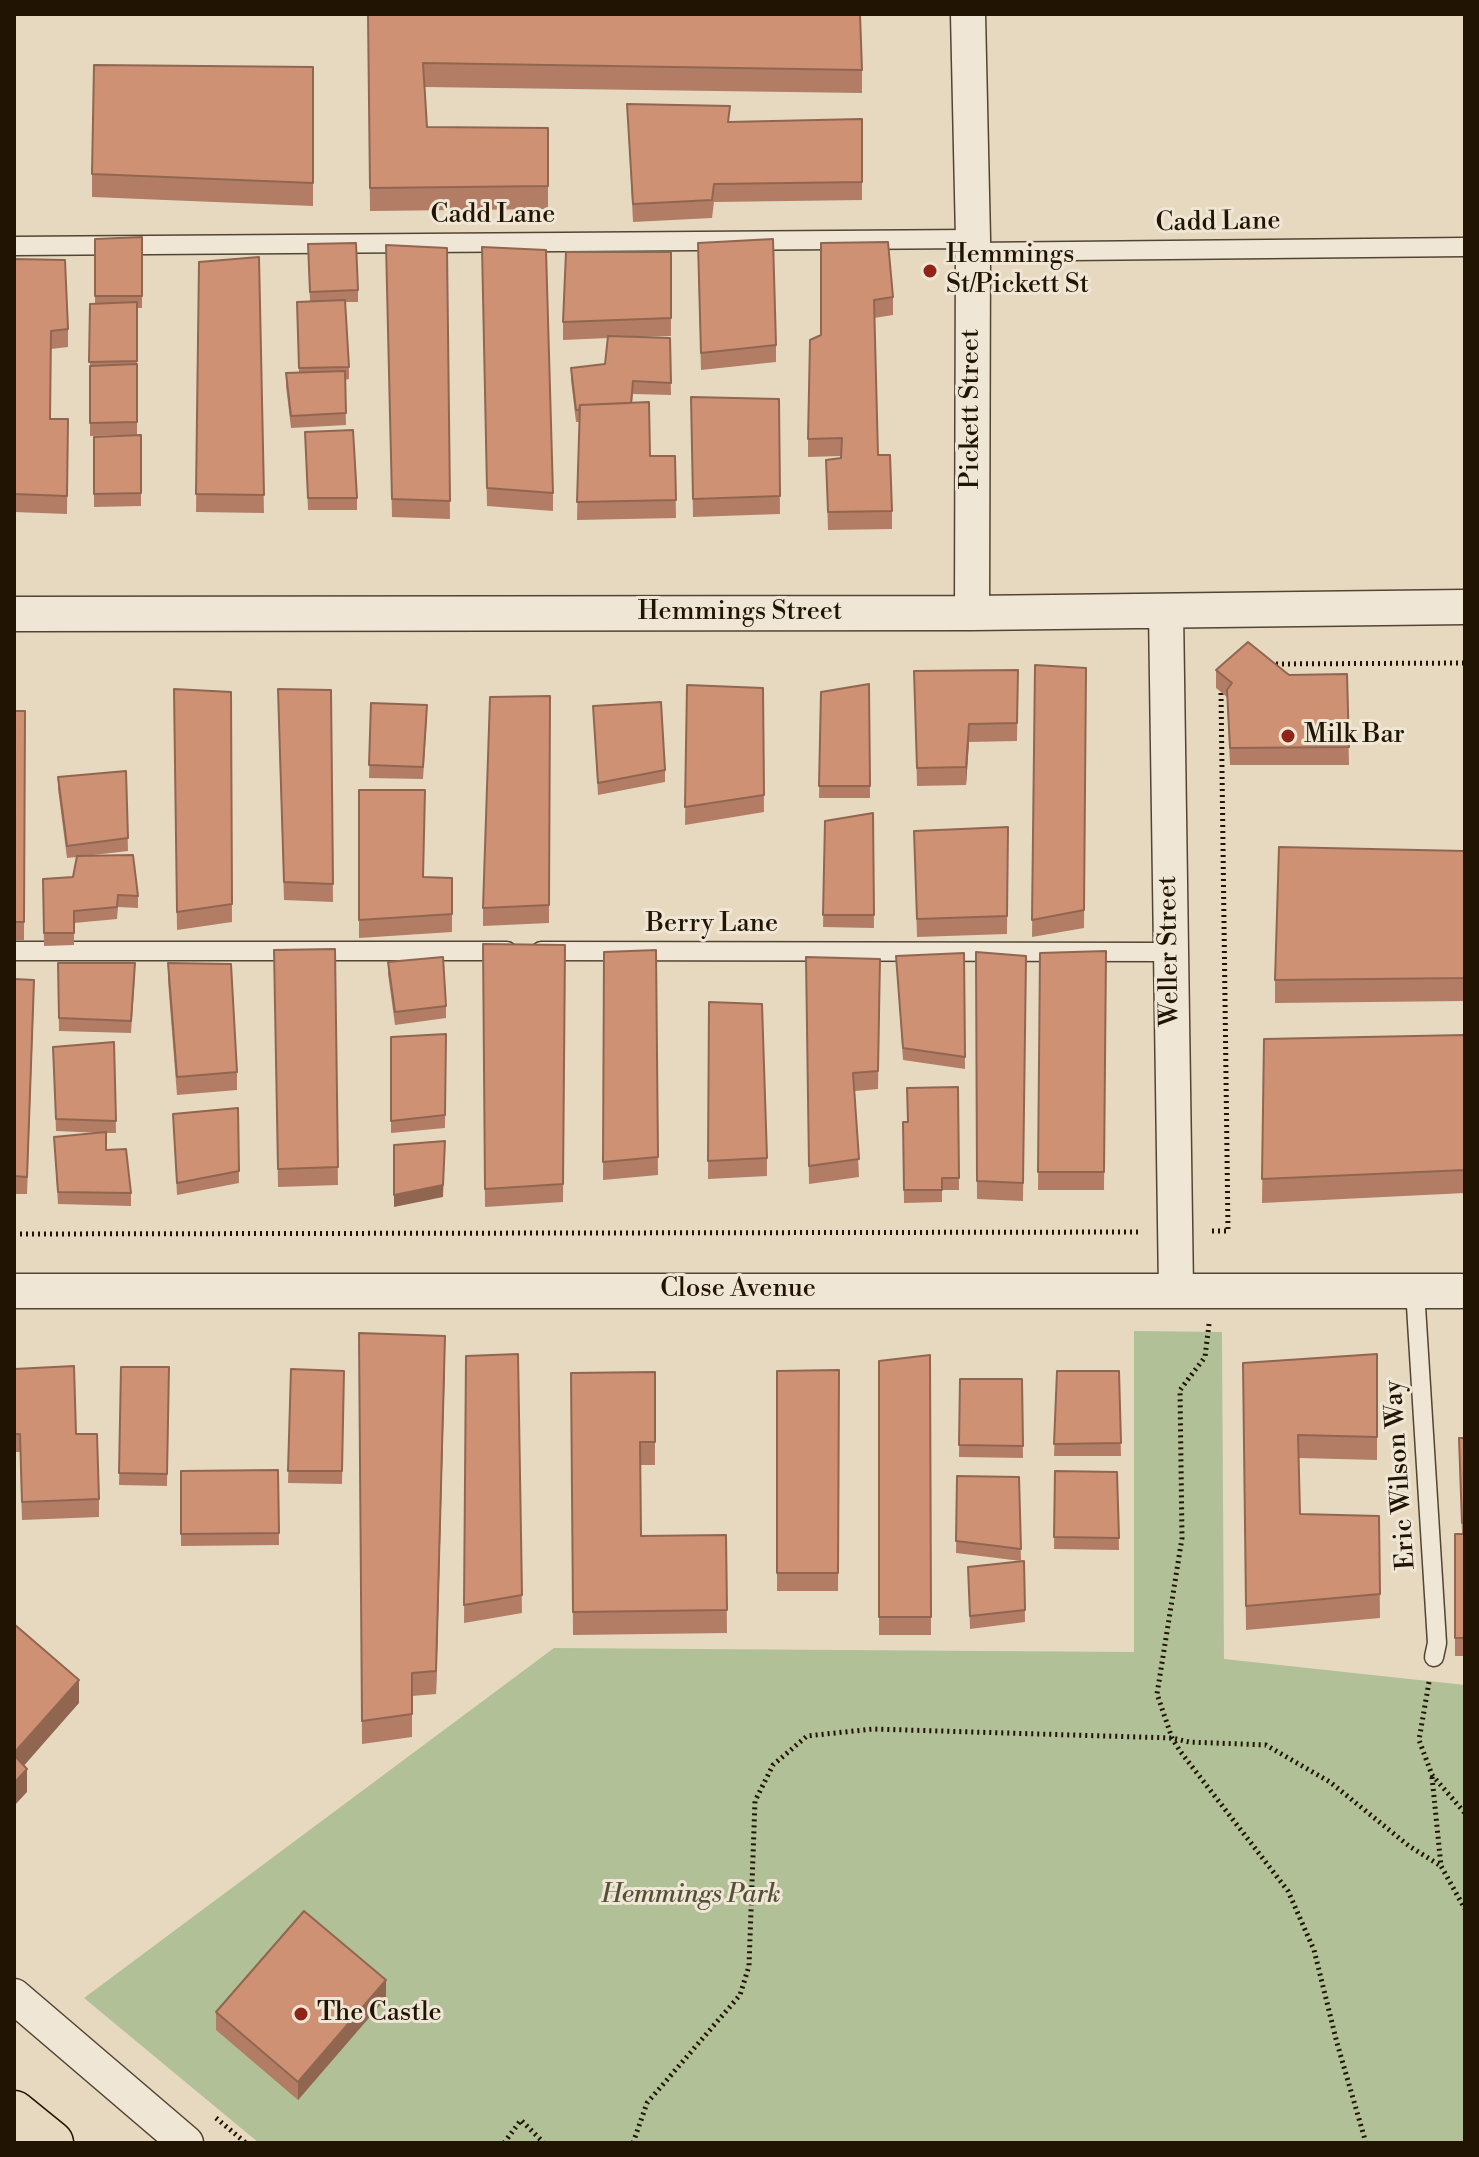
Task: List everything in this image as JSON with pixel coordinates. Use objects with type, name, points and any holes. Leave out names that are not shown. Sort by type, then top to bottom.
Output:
[{"type":"highway","points":[[14,2113],[51,2143]]},
{"type":"street","name":"Pickett Street","points":[[968,14],[972,246],[972,613]]},
{"type":"street","name":"Hemmings Street","points":[[14,614],[972,613],[1465,607]]},
{"type":"street","name":"Weller Street","points":[[1166,611],[1176,1290]]},
{"type":"street","name":"Close Avenue","points":[[14,1291],[1463,1291]]},
{"type":"street","points":[[14,1996],[186,2143]]},
{"type":"lane","name":"Cadd Lane","points":[[14,246],[1465,247]]},
{"type":"lane","name":"Berry Lane","points":[[14,951],[1169,952]]},
{"type":"lane","name":"Eric Wilson Way","points":[[1415,1290],[1437,1643],[1434,1657]]},
{"type":"path","points":[[1269,664],[1465,663]]},
{"type":"path","points":[[14,1234],[1228,1231],[1221,692]]},
{"type":"path","points":[[1176,1290],[1209,1321],[1205,1357],[1180,1390],[1182,1538],[1157,1694],[1172,1738],[1288,1891],[1314,1950],[1366,2143]]},
{"type":"path","points":[[1434,1657],[1419,1740],[1432,1775],[1441,1866],[1465,1909]]},
{"type":"path","points":[[633,2143],[647,2103],[740,1995],[749,1966],[755,1801],[773,1765],[807,1736],[873,1729],[1172,1738],[1189,1742],[1266,1745],[1330,1782],[1409,1846],[1441,1866]]},
{"type":"path","points":[[1432,1775],[1465,1813]]},
{"type":"path","points":[[504,2143],[521,2120],[544,2143]]},
{"type":"green space","name":"Hemmings Park","points":[[1134,1331],[1222,1332],[1224,1659],[1465,1685],[1465,2143],[259,2143],[84,1998],[554,1648],[1134,1652]]},
{"type":"building","points":[[368,14],[860,14],[862,70],[423,63],[427,127],[548,128],[548,186],[370,188]]},
{"type":"building","points":[[94,65],[313,67],[313,183],[92,174]]},
{"type":"building","points":[[627,104],[730,106],[728,122],[862,119],[862,182],[714,184],[712,200],[633,204]]},
{"type":"building","points":[[142,237],[142,296],[95,296],[95,239]]},
{"type":"building","points":[[773,239],[776,345],[701,353],[698,243]]},
{"type":"building","points":[[888,242],[893,297],[874,300],[878,455],[890,455],[892,511],[828,512],[826,460],[841,458],[842,438],[808,439],[810,340],[821,335],[821,243]]},
{"type":"building","points":[[356,243],[358,290],[310,292],[308,244]]},
{"type":"building","points":[[386,245],[447,248],[450,501],[392,499]]},
{"type":"building","points":[[482,247],[546,250],[553,493],[487,488]]},
{"type":"building","points":[[566,252],[671,252],[671,318],[563,322]]},
{"type":"building","points":[[259,257],[264,495],[196,494],[199,262]]},
{"type":"building","points":[[14,259],[65,260],[68,329],[51,331],[50,419],[68,419],[67,496],[14,494]]},
{"type":"building","points":[[345,300],[349,367],[299,368],[297,302]]},
{"type":"building","points":[[137,302],[137,361],[89,362],[90,304]]},
{"type":"building","points":[[608,336],[670,338],[671,383],[633,381],[631,403],[580,405],[576,410],[571,368],[605,364]]},
{"type":"building","points":[[137,364],[137,422],[90,423],[90,366]]},
{"type":"building","points":[[345,371],[346,413],[291,416],[286,373]]},
{"type":"building","points":[[691,397],[779,399],[780,496],[693,499]]},
{"type":"building","points":[[649,402],[650,456],[675,456],[676,500],[577,502],[580,405]]},
{"type":"building","points":[[353,430],[357,498],[308,498],[305,432]]},
{"type":"building","points":[[141,435],[141,493],[94,494],[94,437]]},
{"type":"building","name":"Milk Bar","points":[[1248,642],[1289,675],[1347,674],[1349,747],[1230,748],[1227,690],[1232,683],[1216,670]]},
{"type":"building","points":[[1035,665],[1086,668],[1084,910],[1032,920]]},
{"type":"building","points":[[1018,670],[1017,723],[969,724],[966,767],[917,768],[914,671]]},
{"type":"building","points":[[869,684],[870,786],[819,786],[821,692]]},
{"type":"building","points":[[687,685],[763,688],[764,795],[685,807]]},
{"type":"building","points":[[174,689],[231,692],[232,904],[177,912]]},
{"type":"building","points":[[278,689],[331,690],[333,884],[284,882]]},
{"type":"building","points":[[550,696],[549,905],[483,908],[490,697]]},
{"type":"building","points":[[661,702],[665,770],[598,783],[593,706]]},
{"type":"building","points":[[371,703],[427,705],[423,767],[369,765]]},
{"type":"building","points":[[14,711],[25,711],[24,922],[14,922]]},
{"type":"building","points":[[126,771],[128,838],[67,846],[58,777]]},
{"type":"building","points":[[359,790],[425,790],[423,877],[452,878],[452,914],[359,920]]},
{"type":"building","points":[[873,813],[874,915],[823,915],[825,821]]},
{"type":"building","points":[[1008,827],[1007,916],[917,919],[914,831]]},
{"type":"building","points":[[1279,847],[1465,851],[1465,978],[1275,980]]},
{"type":"building","points":[[133,855],[138,896],[118,895],[117,907],[74,911],[74,933],[44,933],[43,879],[73,877],[77,856]]},
{"type":"building","points":[[483,944],[565,945],[563,1184],[485,1189]]},
{"type":"building","points":[[335,949],[338,1167],[278,1169],[274,950]]},
{"type":"building","points":[[656,950],[658,1157],[603,1162],[604,952]]},
{"type":"building","points":[[1106,951],[1104,1172],[1038,1172],[1040,953]]},
{"type":"building","points":[[976,952],[1026,956],[1023,1183],[977,1181]]},
{"type":"building","points":[[964,953],[965,1057],[903,1048],[896,956]]},
{"type":"building","points":[[443,957],[446,1006],[395,1012],[388,962]]},
{"type":"building","points":[[806,957],[880,959],[878,1071],[853,1073],[859,1159],[809,1166]]},
{"type":"building","points":[[58,963],[135,963],[131,1021],[59,1018]]},
{"type":"building","points":[[168,963],[231,964],[237,1072],[177,1077]]},
{"type":"building","points":[[14,979],[34,980],[27,1177],[14,1176]]},
{"type":"building","points":[[709,1002],[762,1004],[767,1158],[708,1161]]},
{"type":"building","points":[[446,1034],[445,1115],[391,1121],[391,1037]]},
{"type":"building","points":[[1465,1035],[1465,1170],[1262,1179],[1264,1039]]},
{"type":"building","points":[[114,1042],[116,1121],[56,1119],[53,1047]]},
{"type":"building","points":[[958,1087],[959,1178],[942,1178],[942,1190],[904,1190],[903,1122],[908,1122],[907,1088]]},
{"type":"building","points":[[238,1108],[239,1171],[177,1183],[173,1114]]},
{"type":"building","points":[[106,1132],[106,1150],[126,1149],[131,1193],[58,1192],[54,1137]]},
{"type":"building","points":[[445,1141],[443,1185],[394,1195],[394,1145]]},
{"type":"building","points":[[359,1333],[445,1336],[436,1671],[412,1673],[412,1714],[362,1721]]},
{"type":"building","points":[[518,1354],[522,1595],[464,1605],[466,1356]]},
{"type":"building","points":[[1377,1354],[1377,1437],[1298,1435],[1300,1514],[1379,1516],[1380,1594],[1246,1606],[1243,1363]]},
{"type":"building","points":[[930,1355],[931,1617],[879,1617],[879,1361]]},
{"type":"building","points":[[74,1366],[76,1434],[97,1434],[99,1499],[22,1502],[20,1434],[14,1434],[14,1369]]},
{"type":"building","points":[[121,1367],[169,1367],[167,1474],[119,1473]]},
{"type":"building","points":[[291,1369],[344,1371],[342,1471],[288,1471]]},
{"type":"building","points":[[839,1370],[838,1573],[777,1573],[777,1371]]},
{"type":"building","points":[[1057,1371],[1119,1371],[1121,1443],[1054,1444]]},
{"type":"building","points":[[655,1372],[655,1442],[640,1442],[641,1536],[726,1535],[727,1610],[573,1612],[571,1373]]},
{"type":"building","points":[[960,1379],[1022,1379],[1023,1446],[959,1445]]},
{"type":"building","points":[[1459,1438],[1465,1438],[1465,1523],[1462,1523]]},
{"type":"building","points":[[278,1470],[279,1533],[181,1534],[181,1471]]},
{"type":"building","points":[[1055,1471],[1117,1472],[1119,1538],[1054,1537]]},
{"type":"building","points":[[957,1476],[1019,1477],[1021,1549],[956,1541]]},
{"type":"building","points":[[1455,1534],[1465,1534],[1465,1638],[1455,1638]]},
{"type":"building","points":[[1024,1561],[1025,1610],[970,1616],[968,1567]]},
{"type":"building","points":[[14,1624],[79,1680],[14,1753]]},
{"type":"building","points":[[14,1755],[27,1769],[14,1783]]},
{"type":"building","name":"The Castle","points":[[304,1911],[386,1980],[298,2082],[216,2012]]},
{"type":"place","name":"Hemmings St/Pickett St","points":[[930,271]]},
{"type":"place","name":"Milk Bar","points":[[1288,736]]},
{"type":"place","name":"The Castle","points":[[301,2014]]}]
